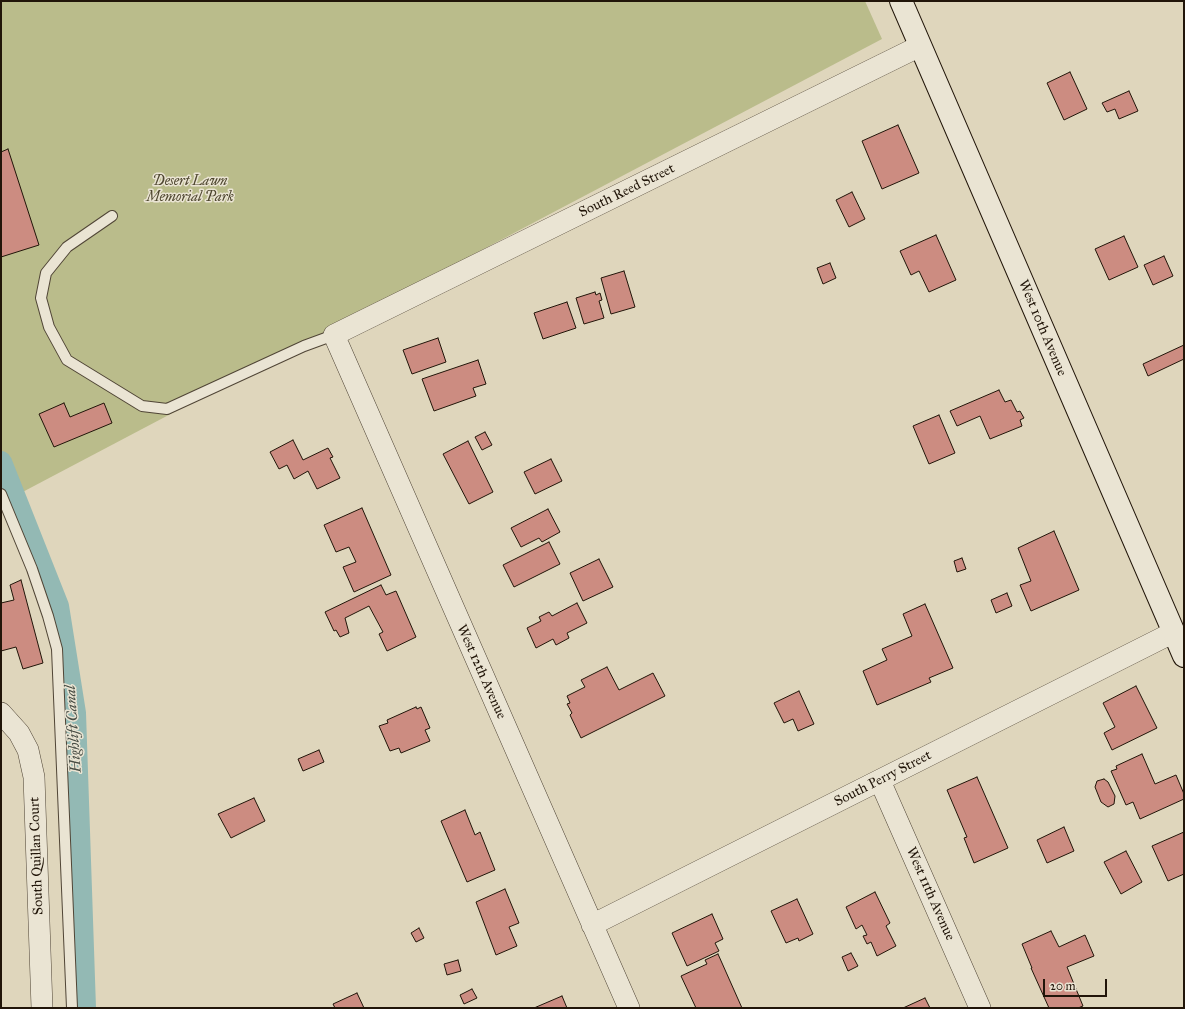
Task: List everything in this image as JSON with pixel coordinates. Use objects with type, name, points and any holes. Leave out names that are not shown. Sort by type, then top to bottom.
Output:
[{"type":"main road","name":"West 10th Avenue","points":[[901,1],[1184,656]]},
{"type":"street","name":"South Reed Street","points":[[334,335],[920,46]]},
{"type":"street","name":"West 12th Avenue","points":[[334,335],[629,1008]]},
{"type":"street","name":"South Perry Street","points":[[592,926],[1174,632]]},
{"type":"street","name":"South Quillan Court","points":[[1,713],[19,733],[28,750],[34,777],[42,1008]]},
{"type":"street","name":"West 11th Avenue","points":[[880,781],[980,1008]]},
{"type":"lane","points":[[112,216],[67,248],[46,273],[41,298],[49,327],[67,360],[142,406],[167,409],[304,346],[334,335]]},
{"type":"lane","points":[[1,494],[32,569],[48,616],[57,649],[72,1008]]},
{"type":"green space","name":"Desert Lawn Memorial Park","points":[[1,1],[865,1],[882,39],[15,496],[1,456]]},
{"type":"building","points":[[1070,72],[1087,109],[1064,120],[1047,83]]},
{"type":"building","points":[[1129,91],[1138,111],[1119,119],[1115,109],[1107,112],[1102,103]]},
{"type":"building","points":[[898,125],[919,173],[882,189],[862,141]]},
{"type":"building","points":[[8,149],[39,245],[1,257],[1,152]]},
{"type":"building","points":[[852,192],[865,219],[849,227],[836,200]]},
{"type":"building","points":[[936,235],[956,280],[929,292],[919,271],[911,275],[900,251]]},
{"type":"building","points":[[1124,236],[1138,267],[1109,280],[1095,249]]},
{"type":"building","points":[[1164,256],[1173,276],[1153,285],[1144,265]]},
{"type":"building","points":[[830,263],[836,278],[823,284],[817,268]]},
{"type":"building","points":[[624,271],[635,307],[611,314],[601,278]]},
{"type":"building","points":[[595,292],[596,295],[600,293],[602,300],[599,301],[604,318],[584,324],[576,298]]},
{"type":"building","points":[[567,302],[576,328],[543,339],[534,313]]},
{"type":"building","points":[[438,338],[446,362],[412,374],[403,350]]},
{"type":"building","points":[[1184,345],[1184,359],[1148,376],[1143,364]]},
{"type":"building","points":[[478,360],[486,384],[473,388],[476,396],[434,411],[422,379]]},
{"type":"building","points":[[999,390],[1005,402],[1011,400],[1017,412],[1020,411],[1024,418],[1020,420],[1022,426],[990,439],[980,416],[957,426],[950,411]]},
{"type":"building","points":[[64,403],[70,417],[104,403],[112,423],[54,447],[39,414]]},
{"type":"building","points":[[939,415],[955,453],[929,464],[913,426]]},
{"type":"building","points":[[485,432],[492,445],[482,450],[475,437]]},
{"type":"building","points":[[293,440],[303,460],[328,448],[333,457],[330,458],[340,478],[317,489],[308,471],[294,479],[287,465],[279,469],[270,452]]},
{"type":"building","points":[[468,441],[493,492],[469,504],[443,454]]},
{"type":"building","points":[[551,459],[562,481],[535,494],[524,472]]},
{"type":"building","points":[[362,508],[391,575],[354,592],[343,567],[356,562],[349,547],[336,552],[324,525]]},
{"type":"building","points":[[548,509],[560,532],[542,542],[539,538],[521,547],[511,528]]},
{"type":"building","points":[[1054,531],[1079,590],[1031,611],[1020,585],[1031,581],[1018,548]]},
{"type":"building","points":[[549,542],[560,564],[514,587],[503,565]]},
{"type":"building","points":[[962,558],[966,569],[957,572],[954,561]]},
{"type":"building","points":[[599,559],[613,587],[583,601],[570,573]]},
{"type":"building","points":[[21,580],[43,663],[23,669],[16,647],[1,651],[1,603],[14,600],[10,585]]},
{"type":"building","points":[[381,585],[386,595],[396,591],[416,637],[387,651],[379,634],[383,632],[369,606],[345,618],[349,633],[340,637],[336,630],[334,631],[325,612]]},
{"type":"building","points":[[1007,593],[1012,606],[996,613],[991,600]]},
{"type":"building","points":[[577,603],[587,623],[567,633],[569,638],[556,645],[553,639],[536,648],[527,628],[541,621],[539,617],[549,612],[552,616]]},
{"type":"building","points":[[925,604],[953,668],[929,678],[931,682],[877,705],[863,671],[887,660],[882,649],[912,636],[903,614]]},
{"type":"building","points":[[607,667],[619,690],[653,673],[665,696],[581,738],[570,715],[572,713],[567,704],[570,703],[567,696],[585,687],[581,680]]},
{"type":"building","points":[[1136,686],[1157,728],[1112,750],[1104,733],[1115,727],[1103,703]]},
{"type":"building","points":[[799,691],[814,724],[798,731],[793,719],[784,723],[774,703]]},
{"type":"building","points":[[416,707],[417,709],[421,707],[430,728],[425,730],[430,741],[401,753],[399,748],[390,751],[379,726],[388,723],[387,720]]},
{"type":"building","points":[[319,750],[324,762],[303,771],[298,759]]},
{"type":"building","points":[[1142,754],[1155,784],[1176,775],[1184,794],[1184,799],[1140,819],[1133,802],[1126,805],[1111,771],[1117,769],[1116,766]]},
{"type":"building","points":[[977,777],[1008,848],[974,863],[964,838],[967,837],[947,790]]},
{"type":"building","points":[[1104,779],[1108,782],[1115,796],[1114,804],[1108,807],[1101,802],[1095,787],[1097,781]]},
{"type":"building","points":[[254,798],[265,821],[231,838],[218,814]]},
{"type":"building","points":[[465,810],[475,835],[480,832],[495,870],[467,882],[441,821]]},
{"type":"building","points":[[1064,827],[1074,851],[1047,863],[1037,840]]},
{"type":"building","points":[[1184,832],[1184,874],[1168,881],[1152,846]]},
{"type":"building","points":[[1126,851],[1142,882],[1121,894],[1104,862]]},
{"type":"building","points":[[505,889],[519,923],[509,927],[517,946],[496,955],[476,902]]},
{"type":"building","points":[[875,892],[890,923],[886,926],[896,946],[877,956],[871,942],[867,944],[863,936],[867,935],[862,925],[856,929],[846,907]]},
{"type":"building","points":[[797,899],[813,934],[799,941],[798,938],[786,943],[771,911]]},
{"type":"building","points":[[712,914],[723,939],[715,943],[719,951],[687,966],[672,933]]},
{"type":"building","points":[[419,928],[424,938],[416,942],[411,933]]},
{"type":"building","points":[[1051,931],[1059,947],[1085,935],[1094,956],[1067,967],[1083,1006],[1078,1008],[1049,1008],[1022,944]]},
{"type":"building","points":[[851,953],[858,966],[848,971],[842,957]]},
{"type":"building","points":[[718,954],[742,1008],[696,1008],[681,976],[707,964],[705,960]]},
{"type":"building","points":[[458,960],[461,971],[447,975],[444,964]]},
{"type":"building","points":[[472,989],[477,998],[464,1004],[460,995]]},
{"type":"building","points":[[357,993],[364,1008],[335,1008],[333,1004]]},
{"type":"building","points":[[562,996],[567,1008],[534,1008]]},
{"type":"building","points":[[925,998],[930,1008],[903,1008]]},
{"type":"waterway","name":"Highlift Canal","points":[[1,462],[58,606],[75,713],[85,1008]]}]
